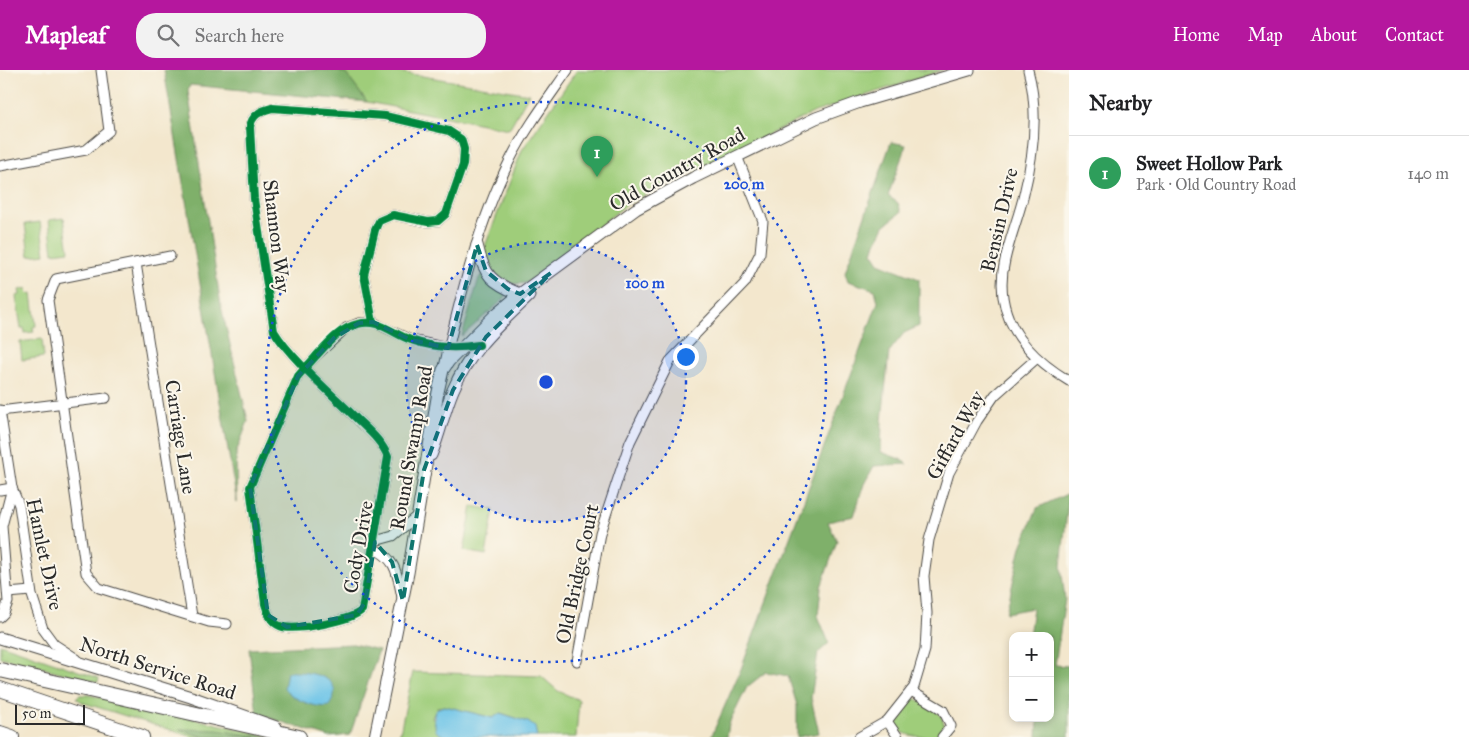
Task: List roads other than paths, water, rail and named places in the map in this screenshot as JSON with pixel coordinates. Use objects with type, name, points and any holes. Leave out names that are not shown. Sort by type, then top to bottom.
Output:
[{"type":"highway","points":[[0,670],[299,737]]},
{"type":"highway","points":[[0,689],[142,737]]},
{"type":"highway","points":[[0,733],[12,737]]},
{"type":"main road","name":"Old Country Road","points":[[443,370],[461,348],[520,294],[551,273],[631,212],[737,156],[816,118],[860,102],[969,70]]},
{"type":"main road","points":[[478,245],[483,267],[488,276],[497,284],[520,294]]},
{"type":"main road","points":[[424,470],[439,435],[453,390],[479,345],[493,328],[551,273]]},
{"type":"main road","name":"Round Swamp Road","points":[[375,737],[403,601],[424,470],[443,370]]},
{"type":"main road","name":"North Service Road","points":[[0,638],[191,698],[303,737]]},
{"type":"street","points":[[0,166],[86,150],[109,131],[101,70]]},
{"type":"street","name":"Round Swamp Road","points":[[443,370],[478,245],[494,196],[511,158],[535,117],[568,70]]},
{"type":"street","name":"Bensin Drive","points":[[1028,70],[1034,100],[1030,163],[1024,196],[1004,260],[1002,284],[1006,312],[1019,340],[1037,358],[1069,381]]},
{"type":"street","name":"Shannon Way","points":[[306,367],[278,337],[273,324],[254,199],[250,127],[253,117],[261,111],[272,108],[385,116],[449,131],[461,139],[464,148],[463,165],[446,214],[438,221],[428,222],[393,215],[379,222],[375,230],[364,275],[373,322]]},
{"type":"street","name":"Old Bridge Court","points":[[577,661],[600,533],[630,442],[670,360],[745,283],[760,253],[763,221],[737,156]]},
{"type":"street","points":[[170,256],[56,279],[48,300],[86,572],[99,588],[192,616],[227,624]]},
{"type":"street","name":"Carriage Lane","points":[[136,263],[192,616]]},
{"type":"street","points":[[373,322],[411,340],[448,348],[479,345]]},
{"type":"street","name":"Cody Drive","points":[[306,367],[377,439],[388,457],[365,602],[357,615],[342,620],[287,627],[274,622],[268,615],[250,487],[298,376],[306,367],[334,338],[346,328],[358,323],[373,322]]},
{"type":"street","name":"Giffard Way","points":[[859,737],[888,721],[911,691],[925,650],[927,613],[924,576],[929,540],[942,491],[966,442],[995,395],[1037,358]]},
{"type":"street","points":[[0,411],[106,398]]},
{"type":"street","name":"Hamlet Drive","points":[[0,411],[12,488],[19,505],[31,591],[44,629],[54,644],[88,666]]},
{"type":"street","points":[[0,490],[12,488]]},
{"type":"street","name":"Hamlet Drive","points":[[0,617],[4,613],[8,602],[2,526],[12,488]]},
{"type":"street","points":[[403,601],[392,562],[374,545],[393,536],[418,515]]},
{"type":"street","points":[[8,593],[31,591]]},
{"type":"street","points":[[911,691],[945,712],[951,726],[942,737]]},
{"type":"street","points":[[888,721],[898,737]]},
{"type":"water","points":[[287,672],[315,674],[330,682],[334,688],[334,696],[329,706],[311,705],[288,692],[284,688]]},
{"type":"water","points":[[445,706],[493,718],[500,713],[528,722],[535,727],[537,737],[450,737],[443,735],[436,730],[434,714],[438,708]]},
{"type":"place","name":"Sweet Hollow Park","points":[[597,177]]}]
